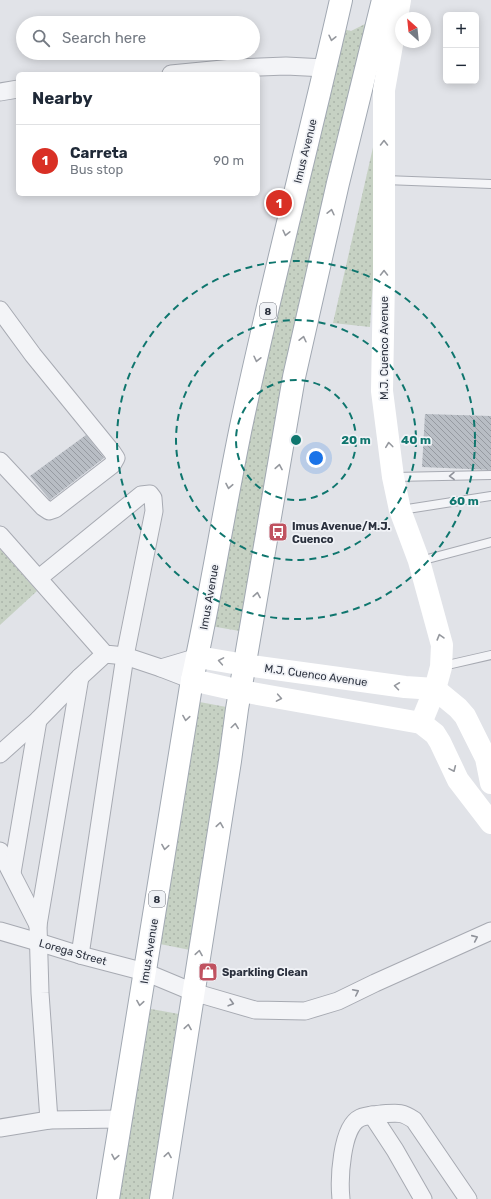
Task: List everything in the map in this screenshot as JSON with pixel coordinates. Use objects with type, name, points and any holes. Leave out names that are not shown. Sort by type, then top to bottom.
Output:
[{"type":"main road","name":"Imus Avenue","points":[[108,1199],[192,680],[205,625],[223,517],[242,422],[341,0]]},
{"type":"main road","points":[[162,1197],[245,666],[294,376],[338,183],[381,9],[394,4],[396,0]]},
{"type":"main road","name":"M.J. Cuenco Avenue","points":[[400,0],[384,90],[385,180],[382,391],[393,477],[400,510],[419,561],[442,645],[441,667],[436,689],[421,723]]},
{"type":"main road","name":"M.J. Cuenco Avenue","points":[[198,657],[245,666],[405,687],[436,689]]},
{"type":"main road","points":[[192,680],[241,692],[421,723],[435,734],[458,780],[491,823]]},
{"type":"main road","points":[[436,689],[465,716],[489,758],[491,782]]},
{"type":"street","points":[[192,72],[271,66],[325,68]]},
{"type":"street","points":[[0,92],[16,89]]},
{"type":"street","points":[[0,310],[33,355],[116,458],[112,465],[55,509],[49,511],[43,507],[0,461]]},
{"type":"street","points":[[38,578],[142,495],[150,494],[153,498],[154,511],[125,656],[80,955]]},
{"type":"street","points":[[0,535],[105,654],[125,656],[192,680]]},
{"type":"street","points":[[0,754],[38,720],[105,654]]},
{"type":"street","points":[[161,668],[198,657]]},
{"type":"street","points":[[49,1120],[40,994],[38,925],[80,677]]},
{"type":"street","points":[[12,873],[38,720]]},
{"type":"street","points":[[0,851],[38,925]]},
{"type":"street","name":"Lorega Street","points":[[0,931],[80,955],[145,972],[193,992],[255,1010],[305,1010],[338,1001],[491,931]]},
{"type":"street","points":[[342,1199],[340,1188],[341,1166],[347,1135],[352,1126],[360,1118],[372,1115],[395,1113],[405,1114],[414,1120],[468,1199]]},
{"type":"street","points":[[372,1115],[395,1150],[423,1199]]},
{"type":"street","points":[[0,1128],[49,1120],[122,1118]]},
{"type":"lane","points":[[385,180],[491,184]]},
{"type":"lane","points":[[393,477],[491,475]]},
{"type":"lane","points":[[400,510],[491,496]]},
{"type":"lane","points":[[419,561],[491,542]]},
{"type":"lane","points":[[441,667],[491,655]]},
{"type":"green space","points":[[379,17],[251,633],[205,625],[335,27],[351,31]]},
{"type":"green space","points":[[384,99],[370,327],[333,323]]},
{"type":"green space","points":[[0,549],[37,591],[0,625]]},
{"type":"green space","points":[[189,700],[237,709],[200,952],[150,942]]},
{"type":"green space","points":[[140,1007],[190,1016],[161,1199],[109,1199]]},
{"type":"building","points":[[425,414],[491,416],[491,470],[422,467]]},
{"type":"building","points":[[86,435],[104,458],[50,500],[30,476]]},
{"type":"place","name":"Carreta","points":[[279,203]]},
{"type":"place","name":"Imus Avenue/M.J. Cuenco","points":[[278,532]]},
{"type":"place","name":"Sparkling Clean","points":[[208,972]]}]
